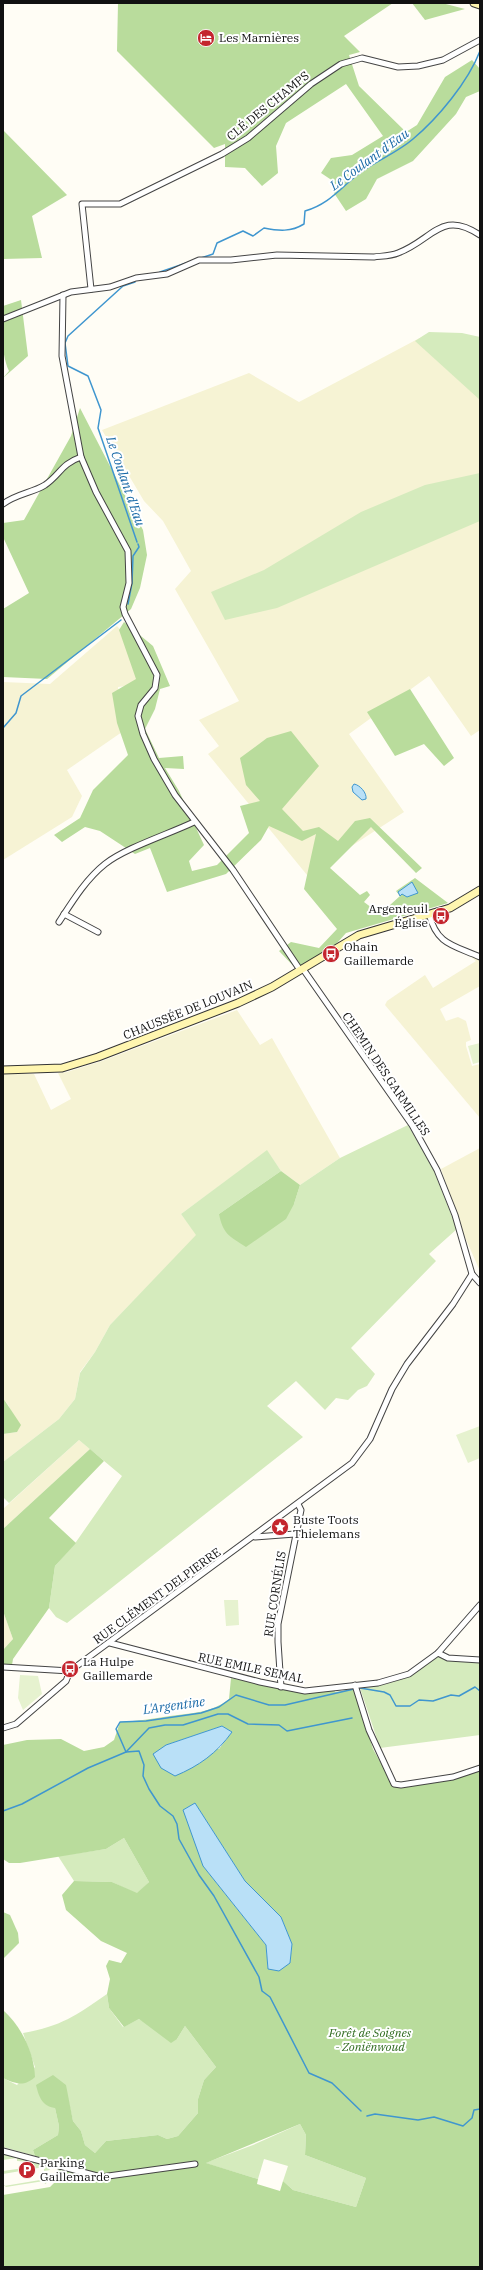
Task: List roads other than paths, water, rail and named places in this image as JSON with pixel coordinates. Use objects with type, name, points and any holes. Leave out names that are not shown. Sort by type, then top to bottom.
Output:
[{"type":"main road","points":[[474,3],[480,5]]},
{"type":"main road","name":"CHAUSSÉE DE LOUVAIN","points":[[3,1070],[62,1068],[95,1058],[238,1003],[301,970],[359,935],[450,908],[480,890]]},
{"type":"street","name":"CLÉ DES CHAMPS","points":[[91,289],[82,204],[120,204],[222,154],[248,138],[311,84],[341,64],[362,58],[398,67],[418,66],[443,60],[480,40]]},
{"type":"street","points":[[3,319],[63,295],[91,289],[110,287],[136,278],[167,274],[206,259],[230,260],[277,255],[374,257],[392,255],[416,244],[448,224],[463,225],[480,235]]},
{"type":"street","name":"CHEMIN DES GARMILLES","points":[[63,295],[62,356],[81,457],[96,492],[128,551],[129,583],[123,607],[124,614],[157,675],[155,688],[141,705],[139,712],[140,727],[170,788],[194,822],[233,870],[301,970],[412,1124],[437,1170],[455,1215],[472,1274],[480,1283]]},
{"type":"street","points":[[3,504],[18,495],[37,490],[47,484],[64,466],[81,457]]},
{"type":"street","points":[[59,922],[87,881],[104,865],[119,856],[194,822]]},
{"type":"street","points":[[64,914],[98,932]]},
{"type":"street","points":[[429,914],[432,927],[439,937],[480,957]]},
{"type":"street","name":"RUE CLÉMENT DELPIERRE","points":[[70,1671],[255,1537],[343,1471],[361,1452],[377,1425],[395,1383],[472,1274]]},
{"type":"street","name":"RUE CORNÉLIS","points":[[281,1687],[278,1624],[301,1510],[298,1504]]},
{"type":"street","points":[[255,1537],[295,1534]]},
{"type":"street","name":"RUE EMILE SEMAL","points":[[110,1643],[281,1687],[306,1690],[355,1685],[396,1679],[423,1665],[438,1654],[480,1605]]},
{"type":"street","points":[[438,1654],[448,1658],[480,1660]]},
{"type":"street","points":[[3,1667],[70,1671],[66,1681],[24,1717],[11,1727],[3,1728]]},
{"type":"street","points":[[355,1685],[378,1752],[396,1785],[453,1776],[480,1768]]},
{"type":"street","points":[[3,2151],[100,2177],[195,2164]]},
{"type":"water","points":[[354,784],[363,790],[366,799],[362,800],[353,792],[352,787]]},
{"type":"water","points":[[412,882],[418,893],[407,897],[402,894],[400,896],[398,892]]},
{"type":"water","points":[[222,1726],[232,1732],[214,1753],[192,1768],[175,1776],[161,1768],[153,1754],[166,1745]]},
{"type":"water","points":[[195,1803],[245,1881],[281,1917],[292,1944],[290,1963],[279,1971],[268,1969],[266,1945],[203,1866],[183,1810]]},
{"type":"waterway","name":"Le Coulant d'Eau","points":[[201,258],[213,254],[217,243],[243,231],[253,236],[264,228],[285,230],[299,227],[304,224],[305,211],[323,203],[364,170],[401,148],[423,130],[442,110],[460,87],[475,63],[480,51]]},
{"type":"waterway","name":"Le Coulant d'Eau","points":[[160,272],[192,261]]},
{"type":"waterway","name":"Le Coulant d'Eau","points":[[135,282],[123,286],[68,336],[65,343],[68,366],[88,376],[101,410],[98,428],[137,542]]},
{"type":"waterway","name":"Le Coulant d'Eau","points":[[128,604],[132,583],[133,556],[139,547],[138,544]]},
{"type":"waterway","name":"Le Coulant d'Eau","points":[[3,728],[16,713],[21,696],[121,620]]},
{"type":"waterway","name":"L'Argentine","points":[[360,1688],[384,1692],[390,1695],[396,1706],[410,1706],[419,1700],[433,1701],[451,1695],[459,1696],[475,1687],[480,1691]]},
{"type":"waterway","points":[[354,1689],[285,1705],[269,1705],[236,1695],[219,1707],[201,1713],[146,1721],[120,1722],[116,1729],[126,1752],[139,1751],[144,1765],[143,1776],[149,1789],[160,1806],[173,1816],[177,1824],[179,1839],[199,1875],[214,1896],[259,1977],[262,1991],[270,1997],[309,2073],[332,2083],[361,2111]]},
{"type":"waterway","name":"L'Argentine","points":[[3,1811],[22,1804],[88,1768],[126,1752],[149,1728],[165,1725],[183,1725],[218,1714],[228,1714],[248,1724],[279,1725],[287,1731],[352,1718]]},
{"type":"waterway","points":[[367,2116],[375,2114],[418,2120],[434,2117],[463,2126],[472,2118],[474,2110],[480,2109]]},
{"type":"place","name":"Les Marnières","points":[[206,38]]},
{"type":"place","name":"Argenteuil Église","points":[[441,916]]},
{"type":"place","name":"Ohain Gaillemarde","points":[[331,954]]},
{"type":"place","name":"Buste Toots Thielemans","points":[[280,1527]]},
{"type":"place","name":"La Hulpe Gaillemarde","points":[[70,1669]]},
{"type":"place","name":"Parking Gaillemarde","points":[[27,2170]]},
{"type":"park label","name":"Forêt de Soignes - Zoniënwoud","points":[[370,2040]]}]
